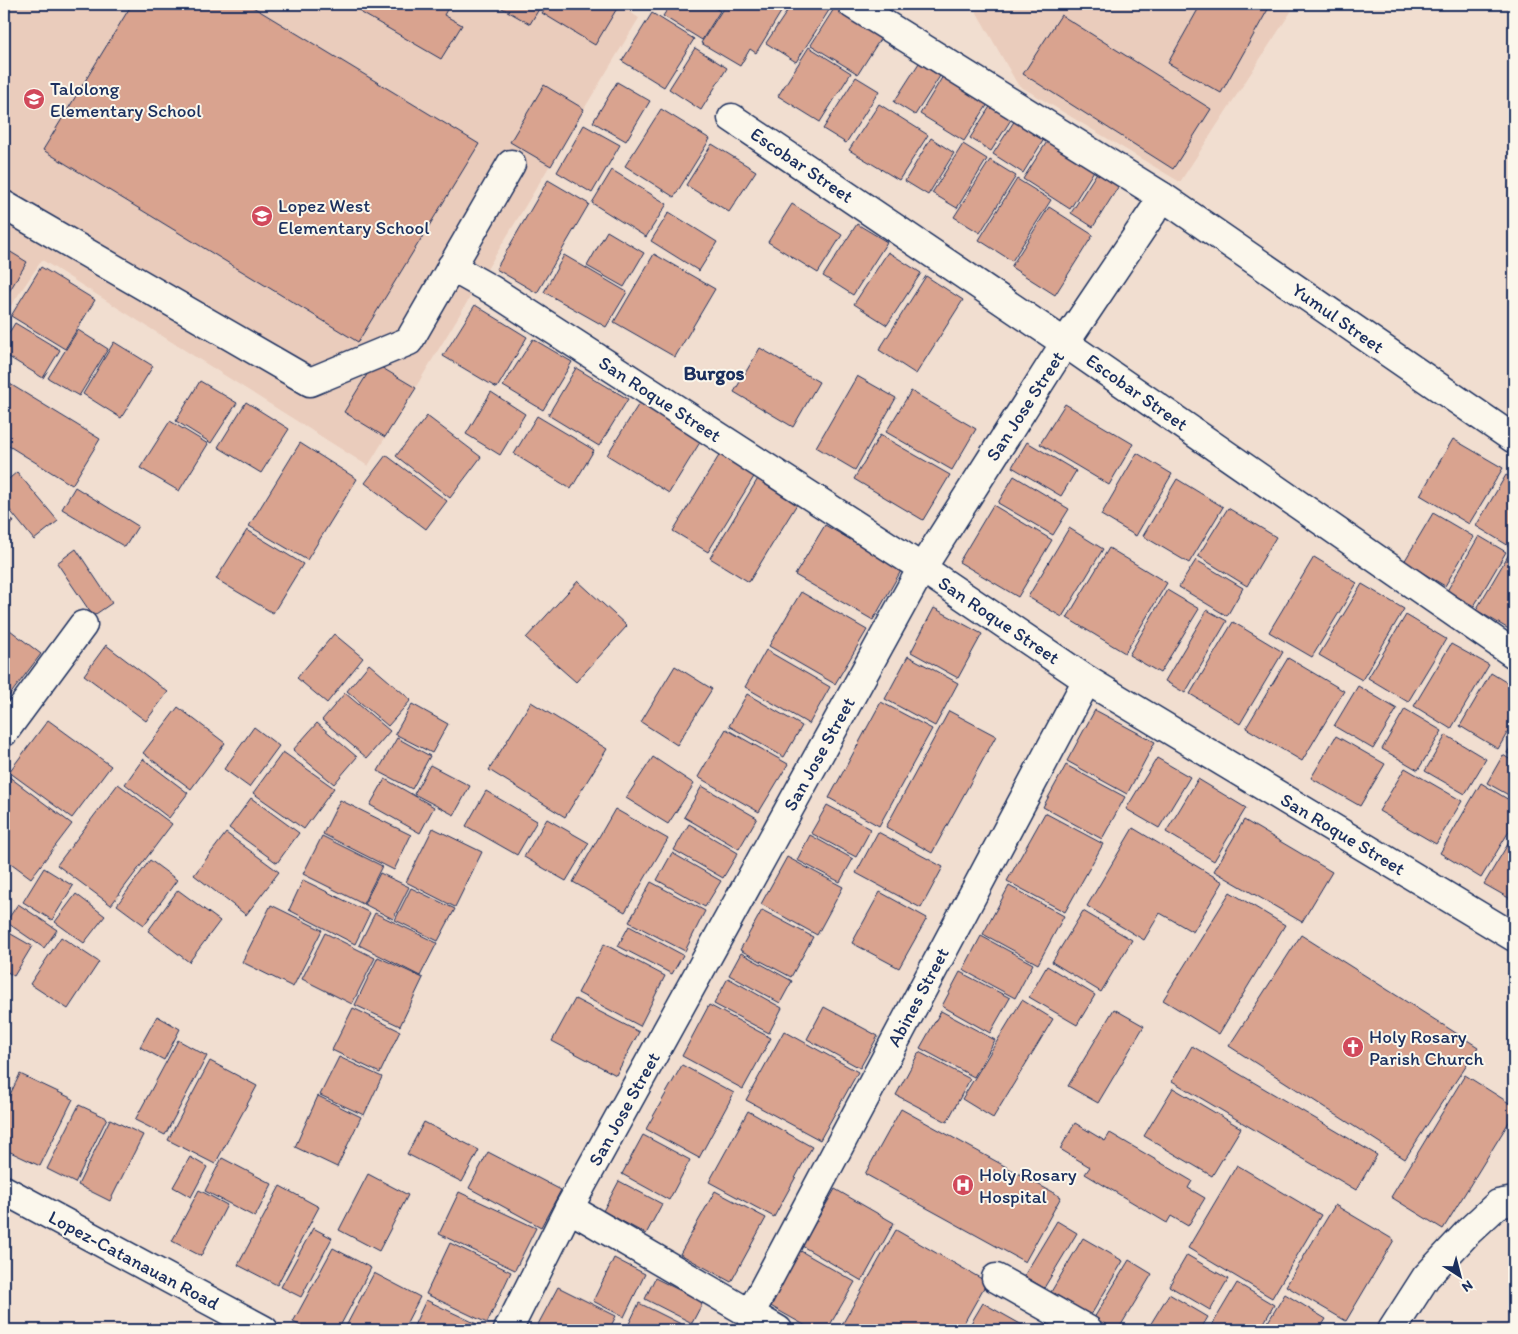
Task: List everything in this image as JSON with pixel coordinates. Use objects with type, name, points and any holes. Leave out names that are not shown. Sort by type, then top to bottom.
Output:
[{"type":"street","name":"Yumul Street","points":[[852,4],[1163,196],[1514,438]]},
{"type":"street","name":"Escobar Street","points":[[732,118],[1065,343],[1514,654]]},
{"type":"street","points":[[4,205],[310,382],[409,341],[511,164]]},
{"type":"street","name":"San Jose Street","points":[[508,1330],[569,1208],[922,568],[1065,343],[1163,196]]},
{"type":"street","name":"San Roque Street","points":[[451,267],[492,290],[922,568],[1087,680],[1514,937]]},
{"type":"street","points":[[4,732],[83,626]]},
{"type":"street","name":"Abines Street","points":[[750,1314],[1087,680]]},
{"type":"street","name":"Lopez-Catanauan Road","points":[[4,1190],[264,1330]]},
{"type":"street","points":[[1392,1330],[1426,1277],[1468,1232],[1498,1204],[1514,1201]]},
{"type":"street","points":[[569,1208],[778,1330]]},
{"type":"street","points":[[996,1278],[1088,1330]]},
{"type":"shaded area","name":"Lopez West Elementary School","points":[[4,4],[618,4],[639,18],[368,466],[42,260],[4,316]]},
{"type":"shaded area","points":[[972,4],[1296,4],[1180,182],[1018,85]]},
{"type":"building","points":[[132,4],[248,4],[479,144],[358,342],[43,150]]},
{"type":"building","points":[[365,4],[450,4],[444,15],[462,25],[441,59],[360,12]]},
{"type":"building","points":[[495,4],[542,4],[530,24]]},
{"type":"building","points":[[548,4],[619,5],[595,45],[542,13]]},
{"type":"building","points":[[671,4],[709,4],[720,11],[702,40],[663,16]]},
{"type":"building","points":[[726,4],[769,4],[781,12],[756,53],[750,49],[740,66],[701,43]]},
{"type":"building","points":[[769,4],[786,4],[781,12]]},
{"type":"building","points":[[792,4],[833,4],[796,62],[766,43]]},
{"type":"building","points":[[837,4],[884,33],[858,74],[811,45]]},
{"type":"building","points":[[1201,4],[1271,4],[1221,93],[1168,63]]},
{"type":"building","points":[[652,13],[694,39],[664,87],[622,61]]},
{"type":"building","points":[[1061,15],[1211,109],[1173,169],[1023,74]]},
{"type":"building","points":[[809,47],[851,73],[820,122],[778,96]]},
{"type":"building","points":[[695,48],[727,68],[701,110],[669,89]]},
{"type":"building","points":[[919,63],[940,76],[915,115],[894,102]]},
{"type":"building","points":[[943,76],[988,104],[964,141],[920,114]]},
{"type":"building","points":[[856,77],[879,91],[846,143],[823,129]]},
{"type":"building","points":[[617,82],[650,101],[626,141],[593,122]]},
{"type":"building","points":[[544,85],[584,109],[551,166],[510,142]]},
{"type":"building","points":[[879,104],[928,135],[899,180],[849,150]]},
{"type":"building","points":[[991,105],[1012,118],[991,151],[970,138]]},
{"type":"building","points":[[661,109],[710,139],[674,197],[625,166]]},
{"type":"building","points":[[1017,117],[1046,136],[1023,173],[993,154]]},
{"type":"building","points":[[584,125],[620,145],[592,193],[557,172]]},
{"type":"building","points":[[1050,137],[1097,166],[1070,209],[1023,179]]},
{"type":"building","points":[[931,138],[954,153],[928,195],[905,181]]},
{"type":"building","points":[[712,144],[756,171],[729,212],[686,185]]},
{"type":"building","points":[[963,144],[987,159],[957,208],[932,193]]},
{"type":"building","points":[[990,160],[1016,176],[980,233],[954,217]]},
{"type":"building","points":[[612,170],[667,204],[646,237],[592,203]]},
{"type":"building","points":[[1098,171],[1120,184],[1093,227],[1071,213]]},
{"type":"building","points":[[1017,179],[1051,200],[1012,261],[979,240]]},
{"type":"building","points":[[548,180],[589,204],[537,293],[496,269]]},
{"type":"building","points":[[792,204],[842,235],[818,273],[768,242]]},
{"type":"building","points":[[1049,207],[1093,235],[1055,295],[1011,267]]},
{"type":"building","points":[[669,212],[717,242],[699,271],[651,241]]},
{"type":"building","points":[[857,224],[887,242],[853,295],[823,276]]},
{"type":"building","points":[[607,231],[644,253],[624,287],[587,266]]},
{"type":"building","points":[[4,248],[27,262],[4,300]]},
{"type":"building","points":[[888,252],[921,273],[887,325],[854,304]]},
{"type":"building","points":[[654,254],[715,289],[675,357],[614,322]]},
{"type":"building","points":[[564,255],[627,292],[606,327],[544,292]]},
{"type":"building","points":[[41,267],[95,300],[65,349],[11,316]]},
{"type":"building","points":[[926,276],[963,300],[916,374],[879,350]]},
{"type":"building","points":[[475,305],[527,337],[497,388],[443,356]]},
{"type":"building","points":[[15,323],[60,350],[43,378],[4,354],[4,341]]},
{"type":"building","points":[[78,330],[108,349],[79,396],[48,378]]},
{"type":"building","points":[[533,339],[572,362],[543,410],[503,386]]},
{"type":"building","points":[[114,342],[153,366],[121,418],[83,394]]},
{"type":"building","points":[[760,348],[819,382],[793,427],[734,392]]},
{"type":"building","points":[[374,363],[416,388],[385,437],[344,412]]},
{"type":"building","points":[[576,368],[628,399],[599,446],[548,415]]},
{"type":"building","points":[[857,376],[896,398],[855,470],[816,447]]},
{"type":"building","points":[[5,381],[100,439],[72,485],[4,443]]},
{"type":"building","points":[[200,381],[237,403],[211,443],[176,421]]},
{"type":"building","points":[[911,391],[976,429],[952,470],[886,432]]},
{"type":"building","points":[[491,392],[525,414],[500,455],[466,434]]},
{"type":"building","points":[[246,402],[289,429],[261,473],[218,447]]},
{"type":"building","points":[[640,402],[702,439],[669,493],[607,455]]},
{"type":"building","points":[[1065,404],[1133,444],[1109,485],[1040,444]]},
{"type":"building","points":[[427,416],[481,457],[450,498],[396,456]]},
{"type":"building","points":[[537,416],[594,450],[571,489],[514,454]]},
{"type":"building","points":[[170,421],[208,444],[179,491],[140,468]]},
{"type":"building","points":[[880,435],[950,475],[923,520],[854,479]]},
{"type":"building","points":[[1453,439],[1503,468],[1469,524],[1420,495]]},
{"type":"building","points":[[1027,442],[1076,471],[1061,496],[1012,467]]},
{"type":"building","points":[[300,443],[357,479],[307,560],[249,526]]},
{"type":"building","points":[[1137,453],[1172,474],[1136,536],[1101,515]]},
{"type":"building","points":[[720,454],[755,475],[708,552],[673,531]]},
{"type":"building","points":[[386,455],[447,501],[426,529],[365,483]]},
{"type":"building","points":[[17,472],[58,521],[34,540],[4,503],[4,483]]},
{"type":"building","points":[[762,472],[802,496],[749,582],[710,558]]},
{"type":"building","points":[[1506,475],[1514,479],[1514,538],[1509,546],[1476,526]]},
{"type":"building","points":[[1014,476],[1069,509],[1053,535],[998,503]]},
{"type":"building","points":[[1177,479],[1223,507],[1189,563],[1143,536]]},
{"type":"building","points":[[75,487],[138,526],[125,547],[62,509]]},
{"type":"building","points":[[993,505],[1052,540],[1018,597],[959,562]]},
{"type":"building","points":[[1228,508],[1276,537],[1247,586],[1198,556]]},
{"type":"building","points":[[4,509],[14,522],[4,529]]},
{"type":"building","points":[[1433,513],[1474,537],[1445,586],[1404,562]]},
{"type":"building","points":[[825,525],[902,569],[873,620],[795,575]]},
{"type":"building","points":[[1069,528],[1103,549],[1062,617],[1028,597]]},
{"type":"building","points":[[247,530],[303,564],[273,613],[216,579]]},
{"type":"building","points":[[1479,536],[1506,552],[1474,606],[1447,591]]},
{"type":"building","points":[[1109,548],[1167,583],[1125,653],[1067,618]]},
{"type":"building","points":[[76,549],[112,603],[93,616],[57,563]]},
{"type":"building","points":[[1509,554],[1514,557],[1514,632],[1476,610]]},
{"type":"building","points":[[1314,557],[1357,583],[1312,657],[1269,632]]},
{"type":"building","points":[[1196,560],[1243,588],[1227,616],[1179,587]]},
{"type":"building","points":[[578,581],[627,626],[576,682],[526,638]]},
{"type":"building","points":[[1362,584],[1404,609],[1362,680],[1319,655]]},
{"type":"building","points":[[1167,590],[1199,609],[1160,673],[1129,655]]},
{"type":"building","points":[[801,592],[867,630],[835,684],[769,646]]},
{"type":"building","points":[[934,608],[982,634],[958,678],[911,652]]},
{"type":"building","points":[[1207,610],[1227,621],[1185,693],[1165,681]]},
{"type":"building","points":[[1406,615],[1446,639],[1408,702],[1368,678]]},
{"type":"building","points":[[4,619],[10,624],[4,632]]},
{"type":"building","points":[[1233,622],[1283,652],[1240,724],[1190,694]]},
{"type":"building","points":[[10,630],[41,654],[6,700],[4,698],[4,639]]},
{"type":"building","points":[[334,634],[363,658],[327,703],[297,678]]},
{"type":"building","points":[[1451,644],[1489,665],[1451,729],[1414,706]]},
{"type":"building","points":[[106,645],[168,692],[146,721],[84,675]]},
{"type":"building","points":[[766,650],[830,687],[809,724],[745,687]]},
{"type":"building","points":[[908,656],[958,683],[935,726],[885,699]]},
{"type":"building","points":[[1288,658],[1344,691],[1302,761],[1246,728]]},
{"type":"building","points":[[369,664],[411,700],[388,726],[347,691]]},
{"type":"building","points":[[675,666],[712,689],[677,745],[641,722]]},
{"type":"building","points":[[1491,673],[1514,687],[1514,721],[1498,749],[1460,726]]},
{"type":"building","points":[[1358,686],[1397,709],[1373,749],[1334,726]]},
{"type":"building","points":[[345,693],[390,731],[367,758],[322,720]]},
{"type":"building","points":[[747,694],[802,726],[784,757],[729,726]]},
{"type":"building","points":[[531,702],[607,749],[565,817],[489,770]]},
{"type":"building","points":[[881,702],[932,729],[879,826],[829,798]]},
{"type":"building","points":[[412,704],[448,724],[432,753],[395,734]]},
{"type":"building","points":[[178,707],[225,743],[191,789],[143,753]]},
{"type":"building","points":[[1405,709],[1442,731],[1418,770],[1382,749]]},
{"type":"building","points":[[1095,710],[1155,742],[1127,794],[1067,761]]},
{"type":"building","points":[[949,711],[996,736],[932,853],[886,827]]},
{"type":"building","points":[[48,720],[111,766],[72,818],[9,772]]},
{"type":"building","points":[[317,723],[357,757],[334,784],[293,750]]},
{"type":"building","points":[[254,727],[279,746],[249,787],[224,769]]},
{"type":"building","points":[[726,729],[788,764],[759,812],[698,777]]},
{"type":"building","points":[[1446,735],[1486,759],[1465,794],[1425,771]]},
{"type":"building","points":[[1336,736],[1385,764],[1360,806],[1311,778]]},
{"type":"building","points":[[397,738],[430,756],[412,789],[378,771]]},
{"type":"building","points":[[1514,741],[1514,757],[1507,753]]},
{"type":"building","points":[[283,752],[334,788],[304,829],[253,793]]},
{"type":"building","points":[[1503,755],[1514,762],[1514,798],[1487,783]]},
{"type":"building","points":[[653,757],[694,784],[668,824],[626,798]]},
{"type":"building","points":[[1157,758],[1190,777],[1159,828],[1126,809]]},
{"type":"building","points":[[143,759],[188,793],[169,818],[125,784]]},
{"type":"building","points":[[430,765],[470,786],[454,815],[414,794]]},
{"type":"building","points":[[1066,765],[1125,797],[1102,839],[1043,807]]},
{"type":"building","points":[[1405,768],[1462,801],[1436,844],[1379,811]]},
{"type":"building","points":[[4,773],[72,824],[31,878],[4,858]]},
{"type":"building","points":[[385,779],[434,807],[420,833],[370,805]]},
{"type":"building","points":[[1198,779],[1246,808],[1214,861],[1166,832]]},
{"type":"building","points":[[1481,783],[1514,803],[1514,823],[1481,878],[1440,853]]},
{"type":"building","points":[[118,784],[172,824],[111,905],[57,865]]},
{"type":"building","points":[[702,786],[757,818],[739,849],[684,817]]},
{"type":"building","points":[[486,791],[537,821],[517,855],[466,826]]},
{"type":"building","points":[[251,798],[299,833],[277,863],[229,828]]},
{"type":"building","points":[[340,800],[411,835],[394,870],[323,834]]},
{"type":"building","points":[[827,805],[871,829],[856,857],[811,833]]},
{"type":"building","points":[[615,809],[668,839],[625,912],[573,882]]},
{"type":"building","points":[[1045,813],[1103,844],[1065,912],[1007,881]]},
{"type":"building","points":[[547,819],[589,843],[566,881],[524,857]]},
{"type":"building","points":[[1244,820],[1332,872],[1302,922],[1214,871]]},
{"type":"building","points":[[689,824],[738,853],[723,878],[674,850]]},
{"type":"building","points":[[433,828],[482,852],[455,907],[406,882]]},
{"type":"building","points":[[1133,828],[1223,882],[1193,932],[1160,913],[1144,940],[1087,906]]},
{"type":"building","points":[[878,832],[943,867],[921,908],[856,873]]},
{"type":"building","points":[[226,833],[279,872],[246,915],[194,875]]},
{"type":"building","points":[[1514,834],[1514,901],[1484,884]]},
{"type":"building","points":[[810,835],[853,859],[840,882],[797,860]]},
{"type":"building","points":[[322,836],[382,866],[363,904],[303,874]]},
{"type":"building","points":[[672,853],[721,881],[705,907],[657,880]]},
{"type":"building","points":[[787,857],[843,887],[817,935],[761,904]]},
{"type":"building","points":[[150,860],[177,880],[144,925],[117,905]]},
{"type":"building","points":[[44,868],[73,886],[52,920],[23,902]]},
{"type":"building","points":[[380,873],[409,887],[393,919],[364,904]]},
{"type":"building","points":[[303,880],[370,913],[355,944],[289,910]]},
{"type":"building","points":[[651,882],[705,911],[685,951],[629,922]]},
{"type":"building","points":[[1009,886],[1064,916],[1038,964],[983,934]]},
{"type":"building","points":[[411,888],[455,909],[438,941],[395,920]]},
{"type":"building","points":[[178,890],[220,921],[189,962],[148,931]]},
{"type":"building","points":[[880,892],[927,918],[899,968],[852,943]]},
{"type":"building","points":[[1230,892],[1285,925],[1219,1034],[1163,1000]]},
{"type":"building","points":[[76,894],[105,916],[84,943],[55,922]]},
{"type":"building","points":[[18,904],[57,930],[44,948],[6,922]]},
{"type":"building","points":[[271,905],[322,930],[293,987],[242,962]]},
{"type":"building","points":[[762,910],[813,937],[791,977],[740,950]]},
{"type":"building","points":[[1083,911],[1132,940],[1101,992],[1052,962]]},
{"type":"building","points":[[375,913],[437,943],[420,976],[359,945]]},
{"type":"building","points":[[629,926],[683,955],[672,974],[618,946]]},
{"type":"building","points":[[4,930],[32,946],[14,976],[4,970]]},
{"type":"building","points":[[325,933],[375,958],[352,1004],[302,979]]},
{"type":"building","name":"Holy Rosary Parish Church","points":[[1301,935],[1478,1047],[1405,1159],[1229,1046]]},
{"type":"building","points":[[981,936],[1033,964],[1015,998],[963,970]]},
{"type":"building","points":[[61,937],[99,962],[68,1009],[30,984]]},
{"type":"building","points":[[604,944],[665,976],[640,1026],[578,993]]},
{"type":"building","points":[[741,953],[792,981],[780,1003],[729,975]]},
{"type":"building","points":[[378,957],[423,978],[400,1026],[355,1005]]},
{"type":"building","points":[[1047,966],[1095,995],[1077,1025],[1029,997]]},
{"type":"building","points":[[960,972],[1010,998],[990,1033],[942,1006]]},
{"type":"building","points":[[728,978],[782,1008],[769,1033],[714,1004]]},
{"type":"building","points":[[575,999],[639,1032],[616,1075],[552,1041]]},
{"type":"building","points":[[1022,1000],[1053,1019],[993,1118],[962,1099]]},
{"type":"building","points":[[709,1005],[771,1038],[743,1089],[682,1056]]},
{"type":"building","points":[[824,1007],[878,1036],[860,1068],[807,1039]]},
{"type":"building","points":[[353,1008],[400,1031],[380,1073],[332,1050]]},
{"type":"building","points":[[1114,1009],[1144,1026],[1098,1103],[1068,1086]]},
{"type":"building","points":[[941,1011],[995,1040],[974,1077],[920,1048]]},
{"type":"building","points":[[157,1016],[180,1029],[164,1060],[140,1047]]},
{"type":"building","points":[[784,1031],[858,1072],[820,1140],[746,1100]]},
{"type":"building","points":[[178,1040],[207,1056],[165,1135],[135,1120]]},
{"type":"building","points":[[1192,1046],[1377,1155],[1356,1190],[1172,1081]]},
{"type":"building","points":[[919,1052],[970,1079],[947,1122],[896,1095]]},
{"type":"building","points":[[339,1057],[382,1077],[364,1115],[320,1095]]},
{"type":"building","points":[[210,1061],[257,1086],[215,1164],[168,1140]]},
{"type":"building","points":[[682,1065],[734,1093],[699,1158],[646,1129]]},
{"type":"building","points":[[20,1074],[73,1099],[40,1166],[4,1149],[4,1107]]},
{"type":"building","points":[[1465,1075],[1514,1106],[1514,1114],[1443,1229],[1391,1197]]},
{"type":"building","points":[[1173,1088],[1241,1128],[1212,1176],[1144,1136]]},
{"type":"building","points":[[318,1096],[361,1117],[337,1167],[295,1147]]},
{"type":"building","points":[[79,1105],[107,1118],[75,1183],[47,1169]]},
{"type":"building","name":"Holy Rosary Hospital","points":[[901,1109],[1061,1197],[1025,1262],[865,1174]]},
{"type":"building","points":[[748,1111],[812,1147],[774,1217],[709,1182]]},
{"type":"building","points":[[110,1119],[143,1135],[110,1201],[78,1185]]},
{"type":"building","points":[[424,1122],[479,1150],[462,1182],[407,1154]]},
{"type":"building","points":[[1075,1123],[1105,1141],[1110,1133],[1192,1181],[1188,1188],[1205,1198],[1188,1226],[1171,1216],[1167,1223],[1085,1174],[1090,1167],[1060,1149]]},
{"type":"building","points":[[643,1135],[690,1160],[669,1200],[622,1174]]},
{"type":"building","points":[[488,1152],[561,1190],[541,1227],[469,1188]]},
{"type":"building","points":[[190,1157],[207,1167],[191,1197],[173,1187]]},
{"type":"building","points":[[222,1158],[272,1184],[255,1217],[205,1191]]},
{"type":"building","points":[[1237,1165],[1321,1215],[1272,1298],[1188,1248]]},
{"type":"building","points":[[368,1174],[408,1195],[379,1251],[339,1230]]},
{"type":"building","points":[[619,1181],[662,1204],[646,1234],[603,1211]]},
{"type":"building","points":[[280,1186],[319,1207],[277,1285],[238,1265]]},
{"type":"building","points":[[835,1189],[894,1223],[862,1281],[802,1246]]},
{"type":"building","points":[[199,1190],[227,1205],[201,1256],[172,1241]]},
{"type":"building","points":[[715,1191],[766,1218],[731,1282],[680,1254]]},
{"type":"building","points":[[459,1192],[536,1228],[515,1270],[439,1234]]},
{"type":"building","points":[[1335,1205],[1394,1240],[1346,1321],[1286,1286]]},
{"type":"building","points":[[1057,1221],[1077,1233],[1044,1288],[1024,1276]]},
{"type":"building","points":[[313,1228],[332,1238],[301,1297],[281,1287]]},
{"type":"building","points":[[896,1230],[987,1282],[960,1330],[855,1330],[843,1323]]},
{"type":"building","points":[[1083,1238],[1123,1261],[1091,1315],[1051,1292]]},
{"type":"building","points":[[450,1243],[511,1272],[487,1323],[426,1294]]},
{"type":"building","points":[[333,1248],[371,1268],[338,1330],[309,1330],[293,1322]]},
{"type":"building","points":[[799,1250],[855,1282],[827,1330],[813,1330],[767,1304]]},
{"type":"building","points":[[1187,1255],[1228,1279],[1210,1310],[1169,1286]]},
{"type":"building","points":[[614,1258],[645,1274],[624,1317],[593,1301]]},
{"type":"building","points":[[1129,1260],[1152,1274],[1118,1330],[1116,1330],[1094,1318]]},
{"type":"building","points":[[374,1273],[420,1297],[403,1330],[344,1330]]},
{"type":"building","points":[[655,1278],[703,1302],[692,1323],[645,1299]]},
{"type":"building","points":[[1237,1283],[1274,1305],[1260,1330],[1209,1330]]},
{"type":"building","points":[[558,1287],[616,1316],[609,1330],[535,1330]]},
{"type":"building","points":[[1169,1294],[1208,1317],[1200,1330],[1147,1330]]},
{"type":"building","points":[[1285,1294],[1326,1319],[1319,1330],[1263,1330]]},
{"type":"building","points":[[426,1300],[481,1326],[478,1330],[412,1330]]},
{"type":"building","points":[[639,1303],[693,1330],[626,1330]]},
{"type":"building","points":[[983,1303],[1031,1330],[967,1330]]},
{"type":"place","name":"Talolong Elementary School","points":[[34,99]]},
{"type":"place","name":"Lopez West Elementary School","points":[[262,216]]},
{"type":"place","name":"Holy Rosary Parish Church","points":[[1353,1047]]},
{"type":"place","name":"Holy Rosary Hospital","points":[[963,1185]]},
{"type":"district","name":"Burgos","points":[[714,373]]}]
